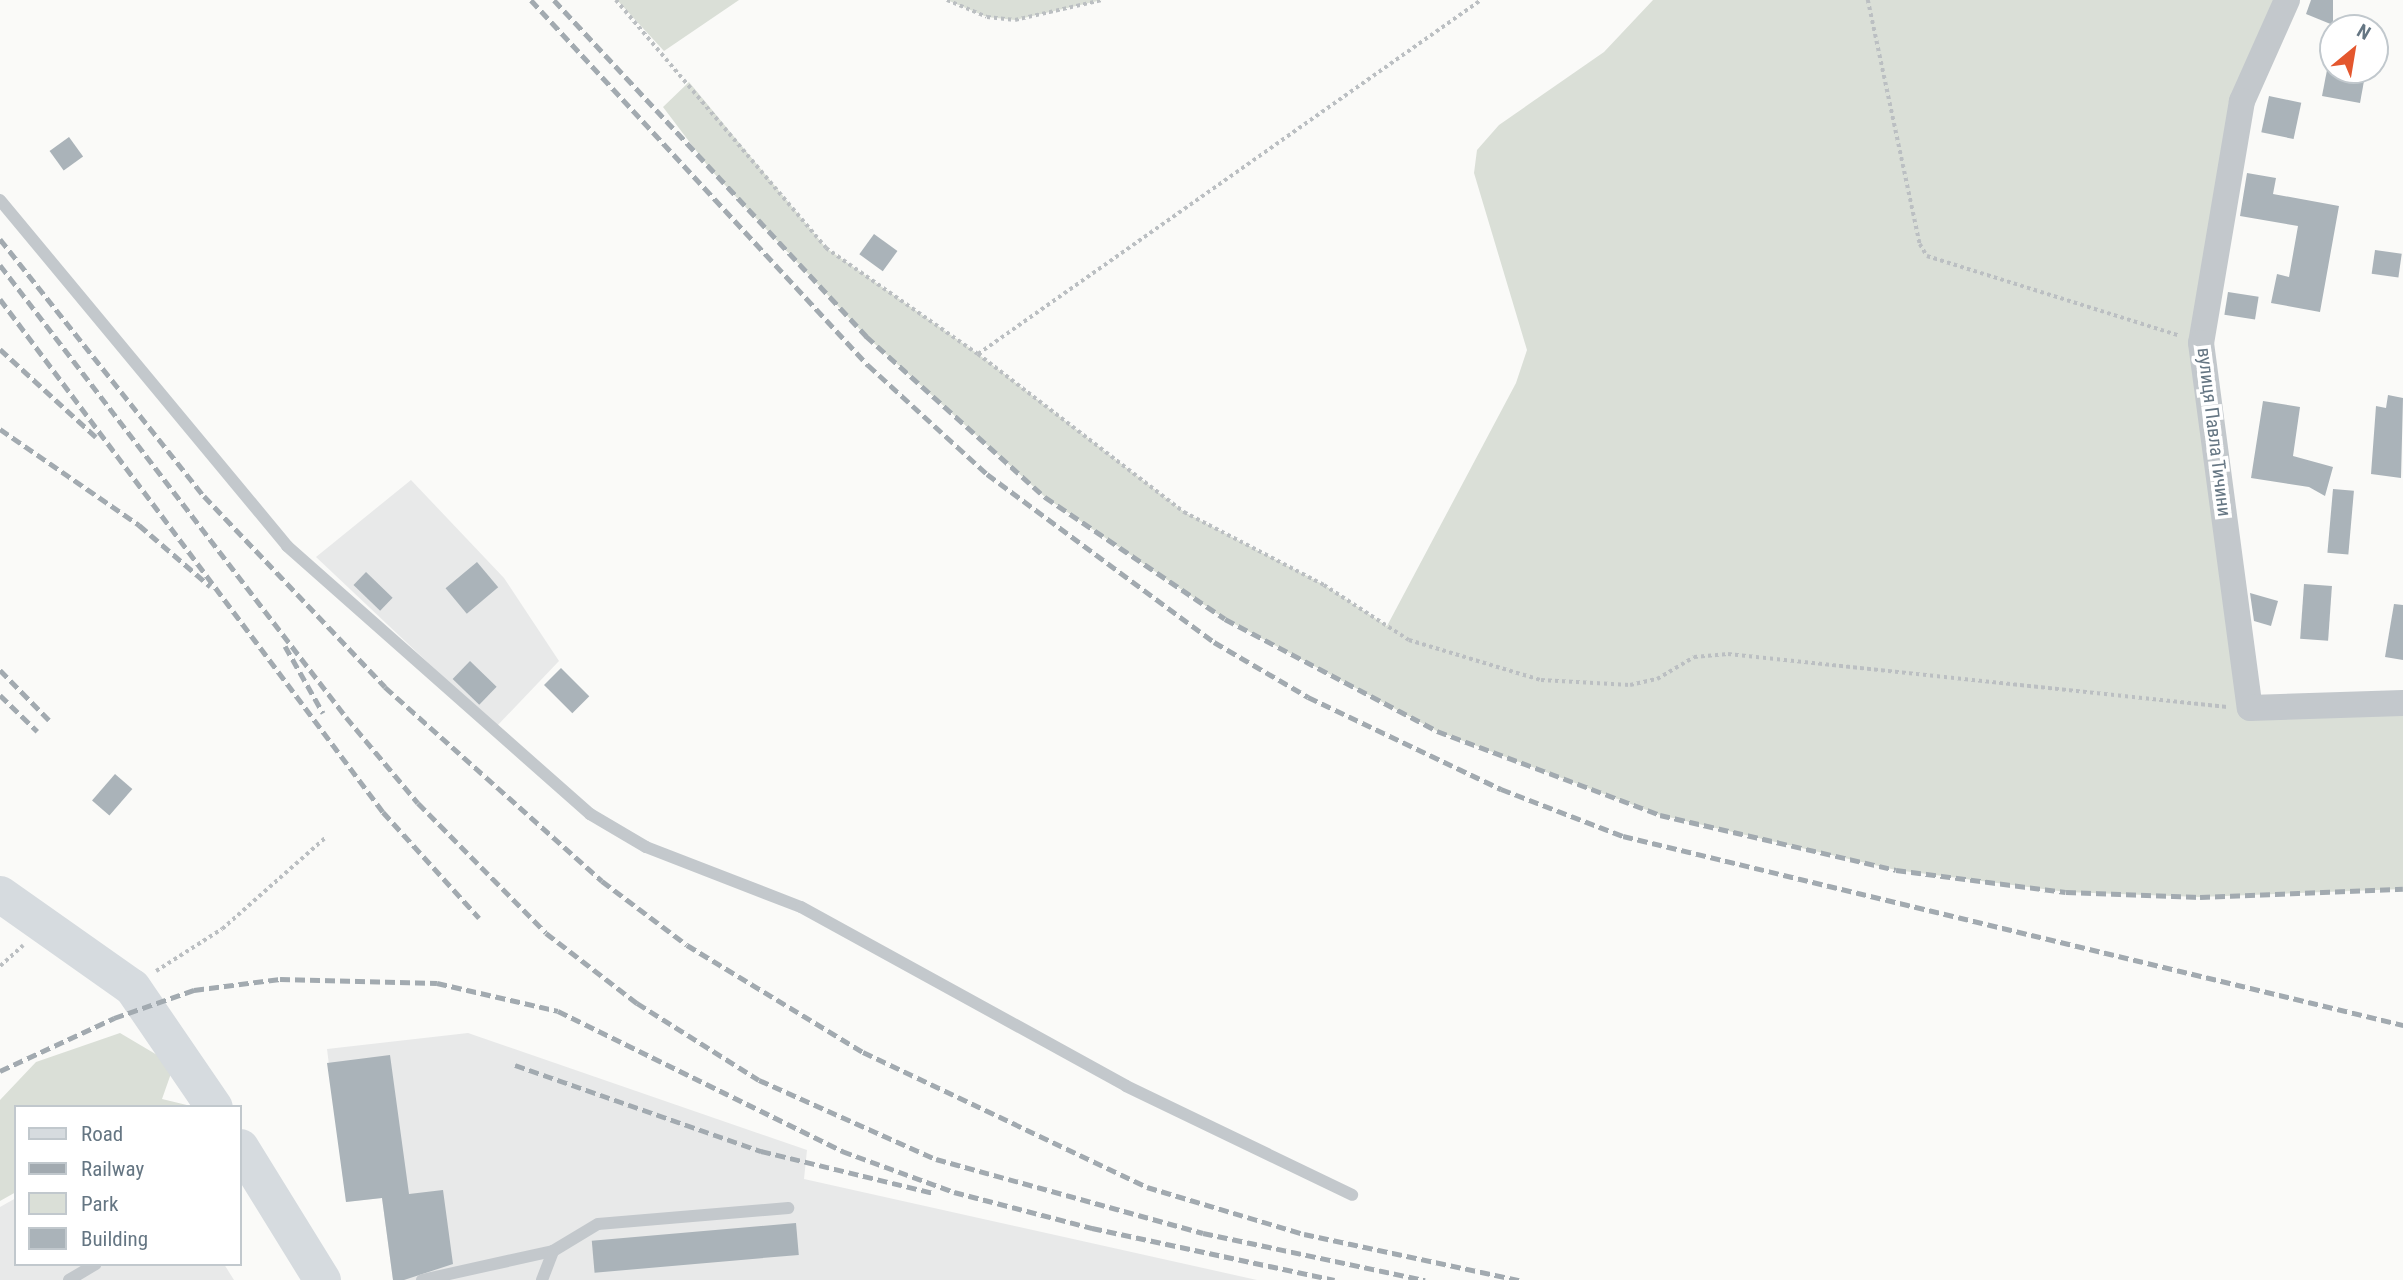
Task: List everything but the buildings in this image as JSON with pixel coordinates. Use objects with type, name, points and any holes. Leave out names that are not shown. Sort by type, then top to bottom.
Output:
[{"type":"street","name":"вулиця Павла Тичини","points":[[2250,708],[2201,342],[2242,101],[2287,0]]},
{"type":"street","points":[[2250,708],[2403,703]]},
{"type":"street","points":[[0,894],[132,987],[213,1105]]},
{"type":"street","points":[[245,1166],[321,1280]]},
{"type":"lane","points":[[0,200],[287,546],[590,814],[646,848],[801,907],[1126,1086],[1352,1195]]},
{"type":"lane","points":[[422,1280],[553,1251],[598,1224],[788,1208]]},
{"type":"lane","points":[[542,1280],[553,1251]]},
{"type":"lane","points":[[69,1280],[93,1266]]},
{"type":"path","points":[[616,0],[811,236],[978,354],[1184,512],[1324,585],[1409,640],[1494,668],[1541,680],[1630,685],[1657,678],[1693,657],[1728,654],[2250,708]]},
{"type":"path","points":[[947,0],[987,17],[1015,20],[1102,0]]},
{"type":"path","points":[[978,354],[1481,0]]},
{"type":"path","points":[[1868,0],[1920,244],[1927,256],[2201,342]]},
{"type":"path","points":[[132,987],[222,929],[325,838]]},
{"type":"shaded area","points":[[411,480],[504,578],[559,661],[496,727],[316,557]]},
{"type":"shaded area","points":[[468,1033],[807,1150],[804,1179],[1257,1280],[393,1280],[382,1198],[346,1202],[327,1049]]},
{"type":"shaded area","points":[[14,1199],[14,1266],[225,1266],[234,1280],[0,1280],[0,1207]]},
{"type":"green space","points":[[617,0],[739,0],[664,51]]},
{"type":"green space","points":[[947,0],[1102,0],[1015,20],[987,17]]},
{"type":"green space","points":[[1653,0],[2287,0],[2256,62],[2201,343],[2250,708],[2403,703],[2403,889],[2200,897],[2066,892],[1896,870],[1660,815],[1437,731],[1225,619],[1045,497],[866,336],[710,169],[663,107],[689,82],[826,248],[978,354],[1184,512],[1324,585],[1387,626],[1516,383],[1527,350],[1474,173],[1477,150],[1499,125],[1604,52]]},
{"type":"green space","points":[[120,1033],[174,1065],[162,1099],[187,1105],[14,1105],[14,1193],[0,1201],[0,1100],[36,1062]]},
{"type":"railway","points":[[531,0],[868,365],[987,474],[1214,642],[1308,697],[1501,789],[1623,836],[2403,1025]]},
{"type":"railway","points":[[554,0],[866,336],[1045,497],[1225,619],[1437,731],[1660,815],[1896,870],[2066,892],[2200,897],[2403,889]]},
{"type":"railway","points":[[0,239],[204,496],[385,687],[602,881],[687,945],[863,1052],[1147,1187],[1304,1234],[1519,1280]]},
{"type":"railway","points":[[0,265],[346,717],[418,803],[546,933],[637,1003],[759,1080],[936,1159],[1203,1233],[1425,1280]]},
{"type":"railway","points":[[0,299],[383,812],[479,918]]},
{"type":"railway","points":[[0,349],[96,437]]},
{"type":"railway","points":[[0,429],[139,525],[210,586]]},
{"type":"railway","points":[[285,646],[323,713]]},
{"type":"railway","points":[[0,670],[49,720]]},
{"type":"railway","points":[[0,695],[37,731]]},
{"type":"railway","points":[[0,1071],[114,1018],[194,990],[280,979],[437,983],[558,1011],[842,1151],[954,1192],[1092,1228],[1334,1280]]},
{"type":"railway","points":[[515,1065],[761,1151],[933,1193]]}]
